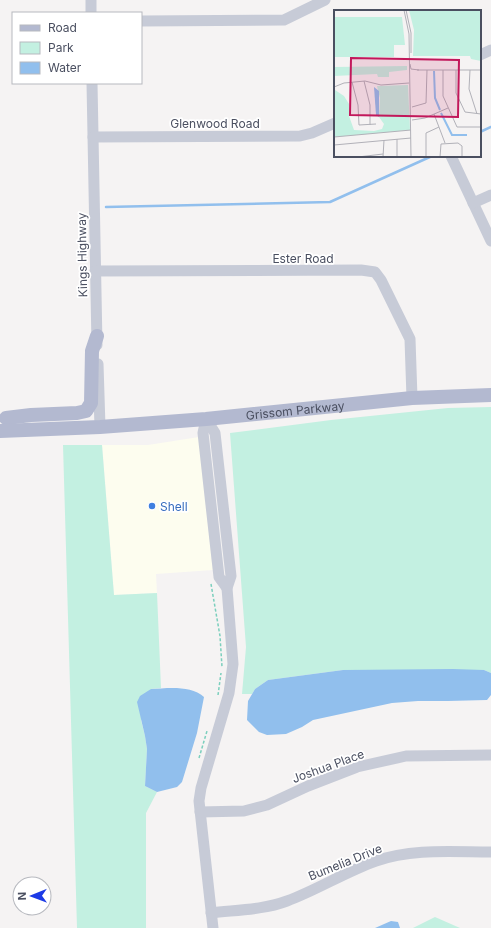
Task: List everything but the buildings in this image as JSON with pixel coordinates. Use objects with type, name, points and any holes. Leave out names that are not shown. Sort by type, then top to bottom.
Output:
[{"type":"main road","points":[[3,418],[77,413],[86,411],[91,403],[92,351],[97,336]]},
{"type":"main road","name":"Grissom Parkway","points":[[0,431],[100,427],[206,419],[412,398],[491,396]]},
{"type":"main road","name":"Grissom Parkway","points":[[3,418],[100,427]]},
{"type":"street","points":[[91,0],[91,12]]},
{"type":"street","points":[[142,21],[284,20],[325,0]]},
{"type":"street","points":[[481,55],[491,50]]},
{"type":"street","name":"Kings Highway","points":[[92,84],[95,271],[100,427]]},
{"type":"street","name":"Glenwood Road","points":[[93,137],[300,136],[312,133],[334,123]]},
{"type":"street","points":[[451,157],[491,241]]},
{"type":"street","points":[[473,203],[491,195]]},
{"type":"street","name":"Ester Road","points":[[95,271],[361,270],[375,272],[381,280],[410,339],[412,398]]},
{"type":"street","points":[[206,419],[215,433],[224,511],[231,576],[227,588],[233,664],[229,693],[201,788],[199,801],[213,928]]},
{"type":"street","points":[[206,419],[203,433],[219,576],[227,588]]},
{"type":"street","points":[[212,512],[224,511]]},
{"type":"street","name":"Joshua Place","points":[[200,812],[244,812],[267,805],[308,786],[357,767],[406,756],[491,755]]},
{"type":"street","name":"Bumelia Drive","points":[[211,913],[265,907],[287,901],[376,861],[402,855],[422,853],[491,852]]},
{"type":"path","points":[[211,581],[220,636],[222,666],[218,695]]},
{"type":"path","points":[[198,763],[201,748],[208,728]]},
{"type":"shaded area","points":[[199,437],[213,570],[156,574],[157,593],[114,595],[102,445],[148,445]]},
{"type":"green space","points":[[491,407],[491,673],[484,670],[343,670],[268,680],[255,689],[252,694],[242,694],[246,647],[230,433],[331,420],[448,408]]},
{"type":"green space","points":[[63,445],[102,445],[114,595],[157,593],[161,688],[151,689],[141,720],[147,749],[145,786],[157,792],[146,813],[146,928],[77,928]]},
{"type":"green space","points":[[435,917],[460,928],[413,928]]},
{"type":"water","points":[[343,670],[484,670],[491,673],[491,695],[487,700],[392,703],[313,720],[286,734],[267,735],[259,732],[247,720],[248,701],[255,689],[268,680]]},
{"type":"water","points":[[151,689],[186,689],[199,693],[204,697],[197,733],[182,782],[177,787],[157,792],[145,786],[147,749],[137,702],[140,696]]},
{"type":"water","points":[[391,921],[398,922],[400,928],[375,928]]},
{"type":"waterway","points":[[481,132],[491,127]]},
{"type":"waterway","points":[[106,207],[330,202],[430,157]]},
{"type":"place","name":"Shell","points":[[152,506]]}]
